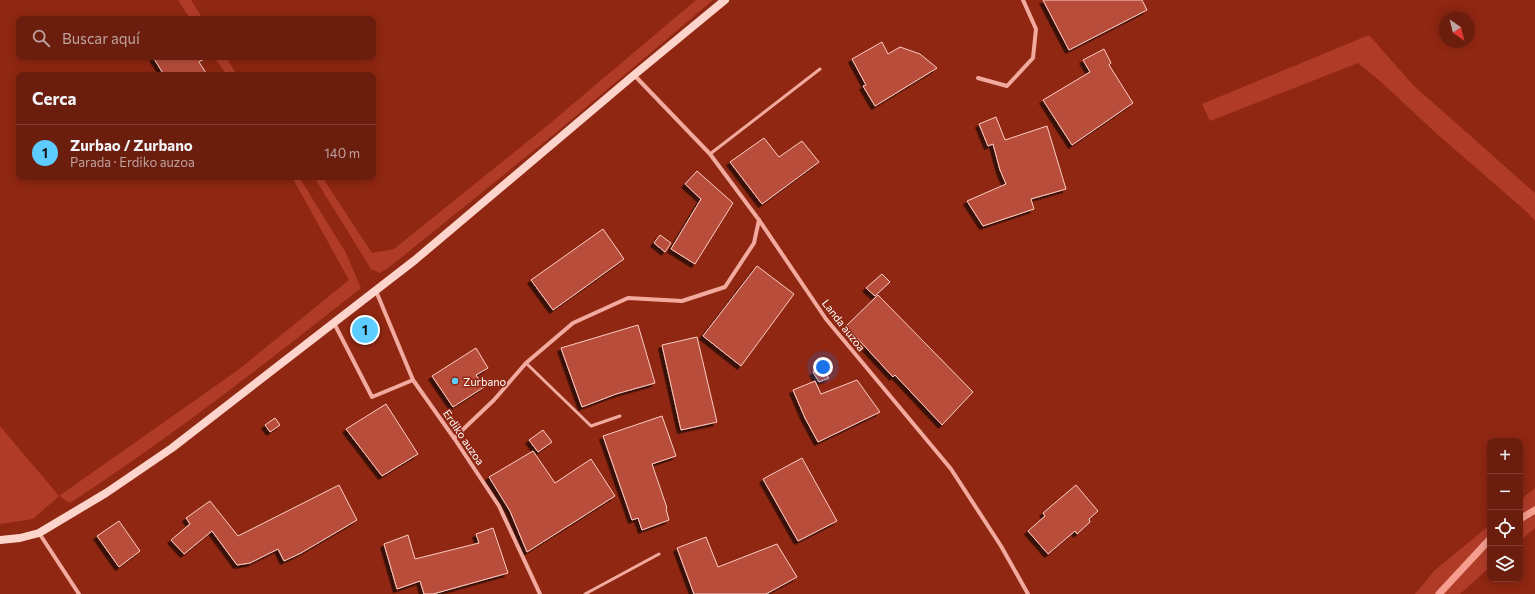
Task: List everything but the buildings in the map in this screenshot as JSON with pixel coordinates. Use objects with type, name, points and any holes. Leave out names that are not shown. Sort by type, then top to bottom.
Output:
[{"type":"street","points":[[0,540],[20,538],[39,533],[106,493],[172,448],[415,260],[725,0]]},
{"type":"street","points":[[978,78],[1007,86],[1033,58],[1036,29],[1023,0]]},
{"type":"street","name":"Landa auzoa","points":[[634,75],[710,154],[758,220],[826,319],[951,469],[1002,546],[1028,594]]},
{"type":"street","points":[[454,438],[494,400],[526,363],[573,323],[628,298],[682,301],[724,287],[754,243],[758,220]]},
{"type":"street","name":"Erdiko auzoa","points":[[375,290],[413,380],[499,506],[540,594]]},
{"type":"street","points":[[334,322],[372,397],[413,380]]},
{"type":"street","points":[[39,533],[79,594]]},
{"type":"lane","points":[[710,154],[820,69]]},
{"type":"lane","points":[[526,363],[591,426],[620,416]]},
{"type":"lane","points":[[585,594],[659,554]]},
{"type":"shaded area","points":[[178,0],[191,0],[201,16],[188,16]]},
{"type":"shaded area","points":[[696,0],[713,0],[558,131],[392,265],[380,273],[371,269],[316,180],[324,180],[372,253],[394,249],[548,125]]},
{"type":"shaded area","points":[[1369,35],[1414,86],[1535,193],[1535,221],[1527,212],[1358,63],[1210,121],[1202,104]]},
{"type":"shaded area","points":[[216,60],[228,60],[235,72],[225,72]]},
{"type":"shaded area","points":[[294,180],[301,180],[346,253],[361,288],[218,399],[108,478],[70,503],[59,496],[238,370],[349,280]]},
{"type":"shaded area","points":[[0,426],[59,496],[33,519],[0,524]]},
{"type":"shaded area","points":[[1535,488],[1535,528],[1523,538],[1523,510],[1523,498]]},
{"type":"shaded area","points":[[1487,527],[1487,570],[1460,594],[1415,594],[1435,570]]},
{"type":"waterway","points":[[1523,517],[1535,510]]},
{"type":"waterway","points":[[1439,594],[1487,542]]},
{"type":"place","name":"Zurbao / Zurbano","points":[[365,330]]},
{"type":"place","name":"Zurbano","points":[[455,381]]}]
